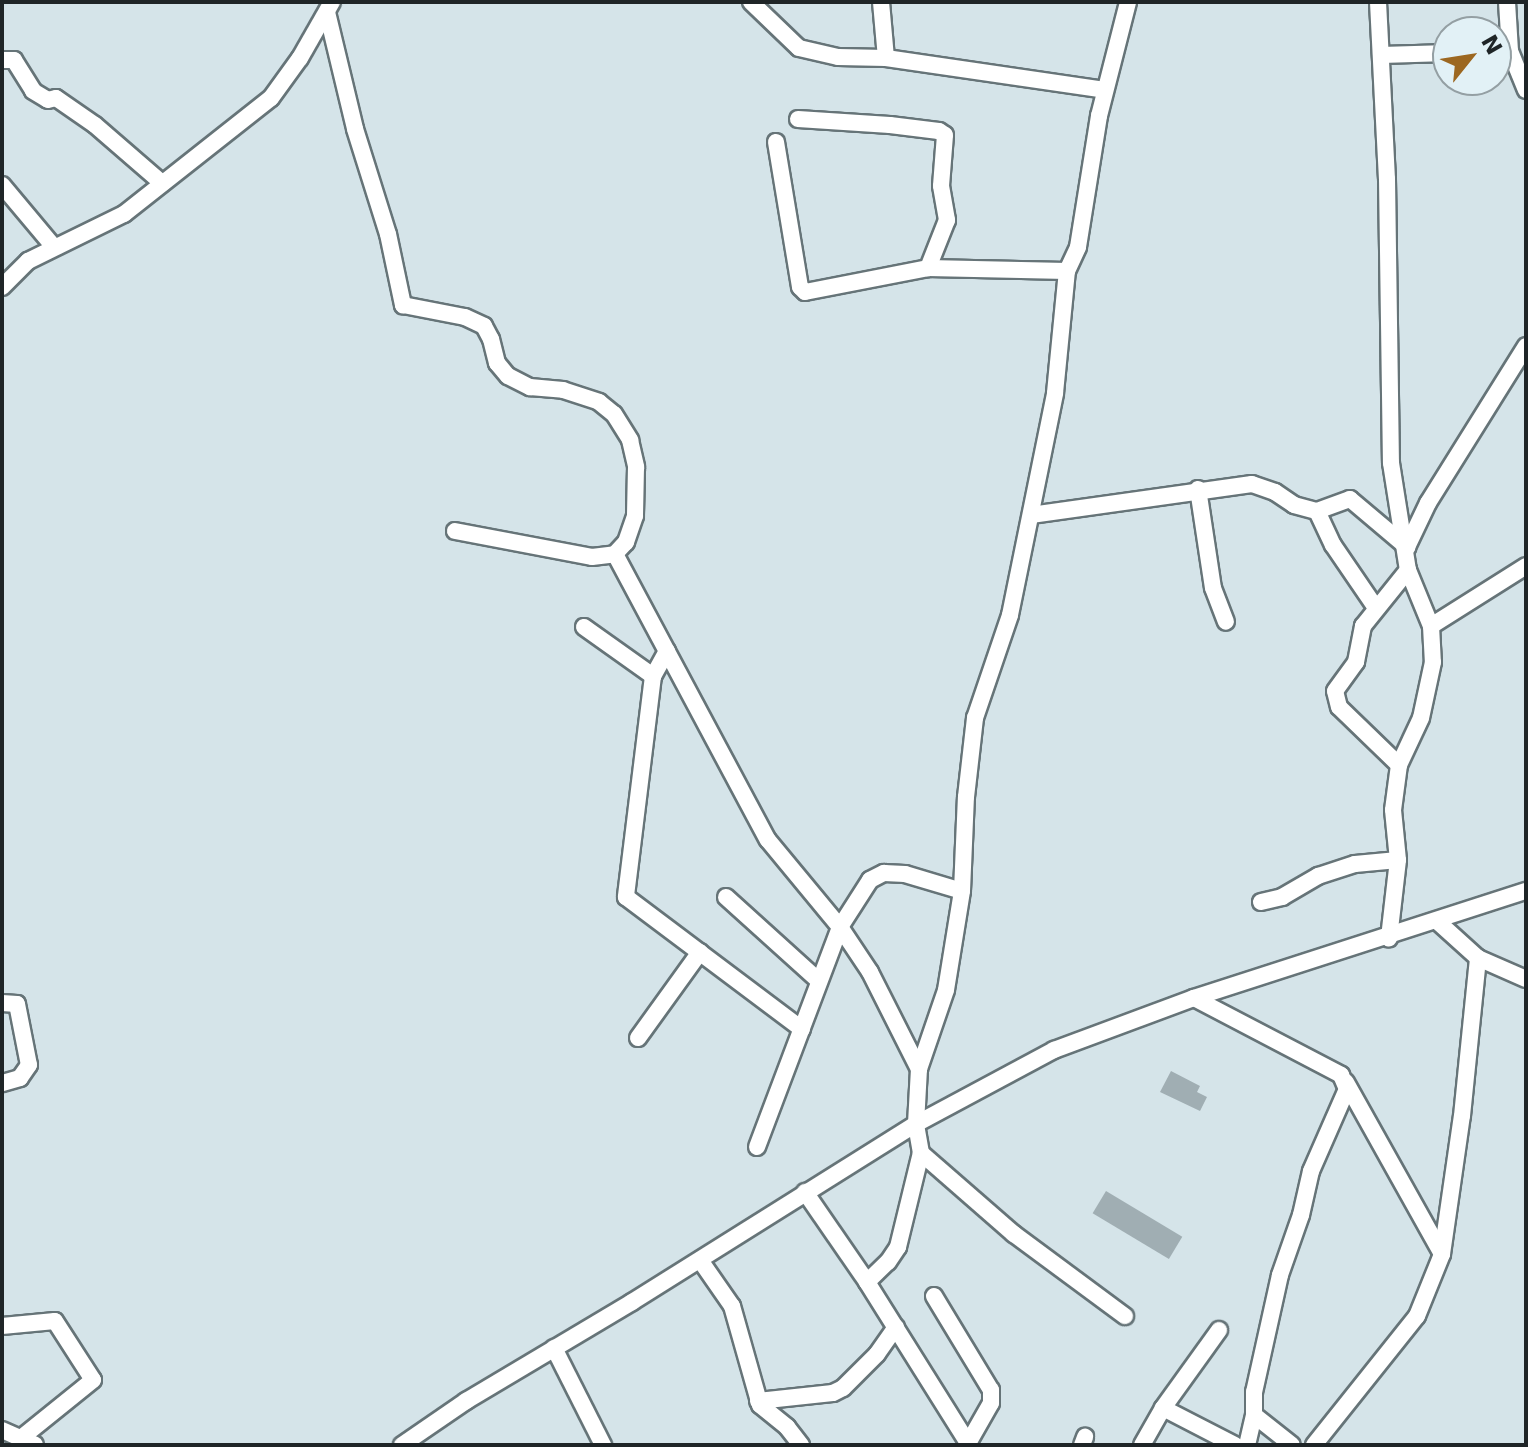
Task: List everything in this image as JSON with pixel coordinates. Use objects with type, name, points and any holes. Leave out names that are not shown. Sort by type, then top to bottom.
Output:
[{"type":"street","points":[[751,2],[799,48],[838,57],[886,58],[913,65],[1105,90]]},
{"type":"street","points":[[881,2],[886,58]]},
{"type":"street","points":[[867,1282],[888,1262],[898,1247],[921,1153],[916,1124],[919,1069],[946,990],[962,891],[966,797],[975,718],[1010,615],[1055,393],[1067,271],[1078,247],[1105,90],[1128,2]]},
{"type":"street","points":[[1378,2],[1391,463],[1407,547],[1408,570],[1431,626],[1433,662],[1421,718],[1399,765],[1393,810],[1398,860],[1389,938]]},
{"type":"street","points":[[2,287],[28,261],[120,217],[271,98],[330,7]]},
{"type":"street","points":[[330,7],[359,144],[388,234],[403,306],[465,317],[484,326],[497,363],[508,376],[530,387],[563,390],[599,402],[614,414],[630,440],[636,467],[635,516],[626,542],[615,554],[592,557],[455,531]]},
{"type":"street","points":[[1381,55],[1432,53]]},
{"type":"street","points":[[2,60],[14,60],[33,91],[48,100],[56,98],[95,125],[162,183]]},
{"type":"street","points":[[1512,66],[1526,90]]},
{"type":"street","points":[[798,119],[890,125],[939,131],[945,135],[941,186],[947,220],[941,242],[928,268]]},
{"type":"street","points":[[776,142],[800,287],[805,292],[928,268],[1067,271]]},
{"type":"street","points":[[2,185],[54,247]]},
{"type":"street","points":[[1407,547],[1428,503],[1526,346]]},
{"type":"street","points":[[1031,515],[1198,489],[1252,484],[1275,492],[1294,505],[1317,511],[1350,499],[1407,547]]},
{"type":"street","points":[[1198,489],[1213,588],[1226,622]]},
{"type":"street","points":[[1317,511],[1333,545],[1376,608]]},
{"type":"street","points":[[615,554],[768,840],[840,927],[870,972],[919,1069]]},
{"type":"street","points":[[1431,626],[1526,566]]},
{"type":"street","points":[[1399,765],[1335,700],[1338,683],[1356,662],[1363,626],[1408,570]]},
{"type":"street","points":[[584,627],[653,676]]},
{"type":"street","points":[[667,651],[653,676],[625,891],[629,900],[802,1029]]},
{"type":"street","points":[[1261,902],[1282,897],[1318,876],[1355,864],[1398,860]]},
{"type":"street","points":[[757,1147],[840,927],[870,880],[884,873],[905,874],[962,891]]},
{"type":"street","points":[[402,1445],[466,1401],[700,1260],[916,1124],[1054,1050],[1194,998],[1389,938],[1526,891]]},
{"type":"street","points":[[726,897],[818,980]]},
{"type":"street","points":[[1437,921],[1478,958],[1526,979]]},
{"type":"street","points":[[638,1038],[700,952]]},
{"type":"street","points":[[1314,1445],[1417,1316],[1442,1254],[1462,1116],[1478,958]]},
{"type":"street","points":[[1194,998],[1341,1075],[1442,1254]]},
{"type":"street","points":[[2,1003],[17,1004],[29,1065],[20,1078],[2,1083]]},
{"type":"street","points":[[1247,1445],[1254,1415],[1254,1392],[1280,1275],[1301,1215],[1311,1171],[1347,1089],[1346,1082]]},
{"type":"street","points":[[921,1153],[1014,1234],[1125,1316]]},
{"type":"street","points":[[805,1192],[896,1327],[967,1444],[991,1403],[991,1390],[934,1296]]},
{"type":"street","points":[[700,1260],[712,1273],[736,1314],[758,1401],[787,1427],[801,1445]]},
{"type":"street","points":[[2,1326],[55,1321],[93,1380],[28,1442],[2,1430]]},
{"type":"street","points":[[758,1401],[833,1393],[843,1388],[877,1354],[896,1327]]},
{"type":"street","points":[[1142,1445],[1163,1408],[1219,1330]]},
{"type":"street","points":[[554,1348],[603,1445]]},
{"type":"street","points":[[1163,1408],[1235,1445]]},
{"type":"street","points":[[1254,1415],[1292,1445]]},
{"type":"building","points":[[1171,1071],[1200,1086],[1197,1092],[1207,1097],[1200,1111],[1160,1092]]},
{"type":"building","points":[[1106,1191],[1182,1237],[1169,1259],[1093,1213]]}]
